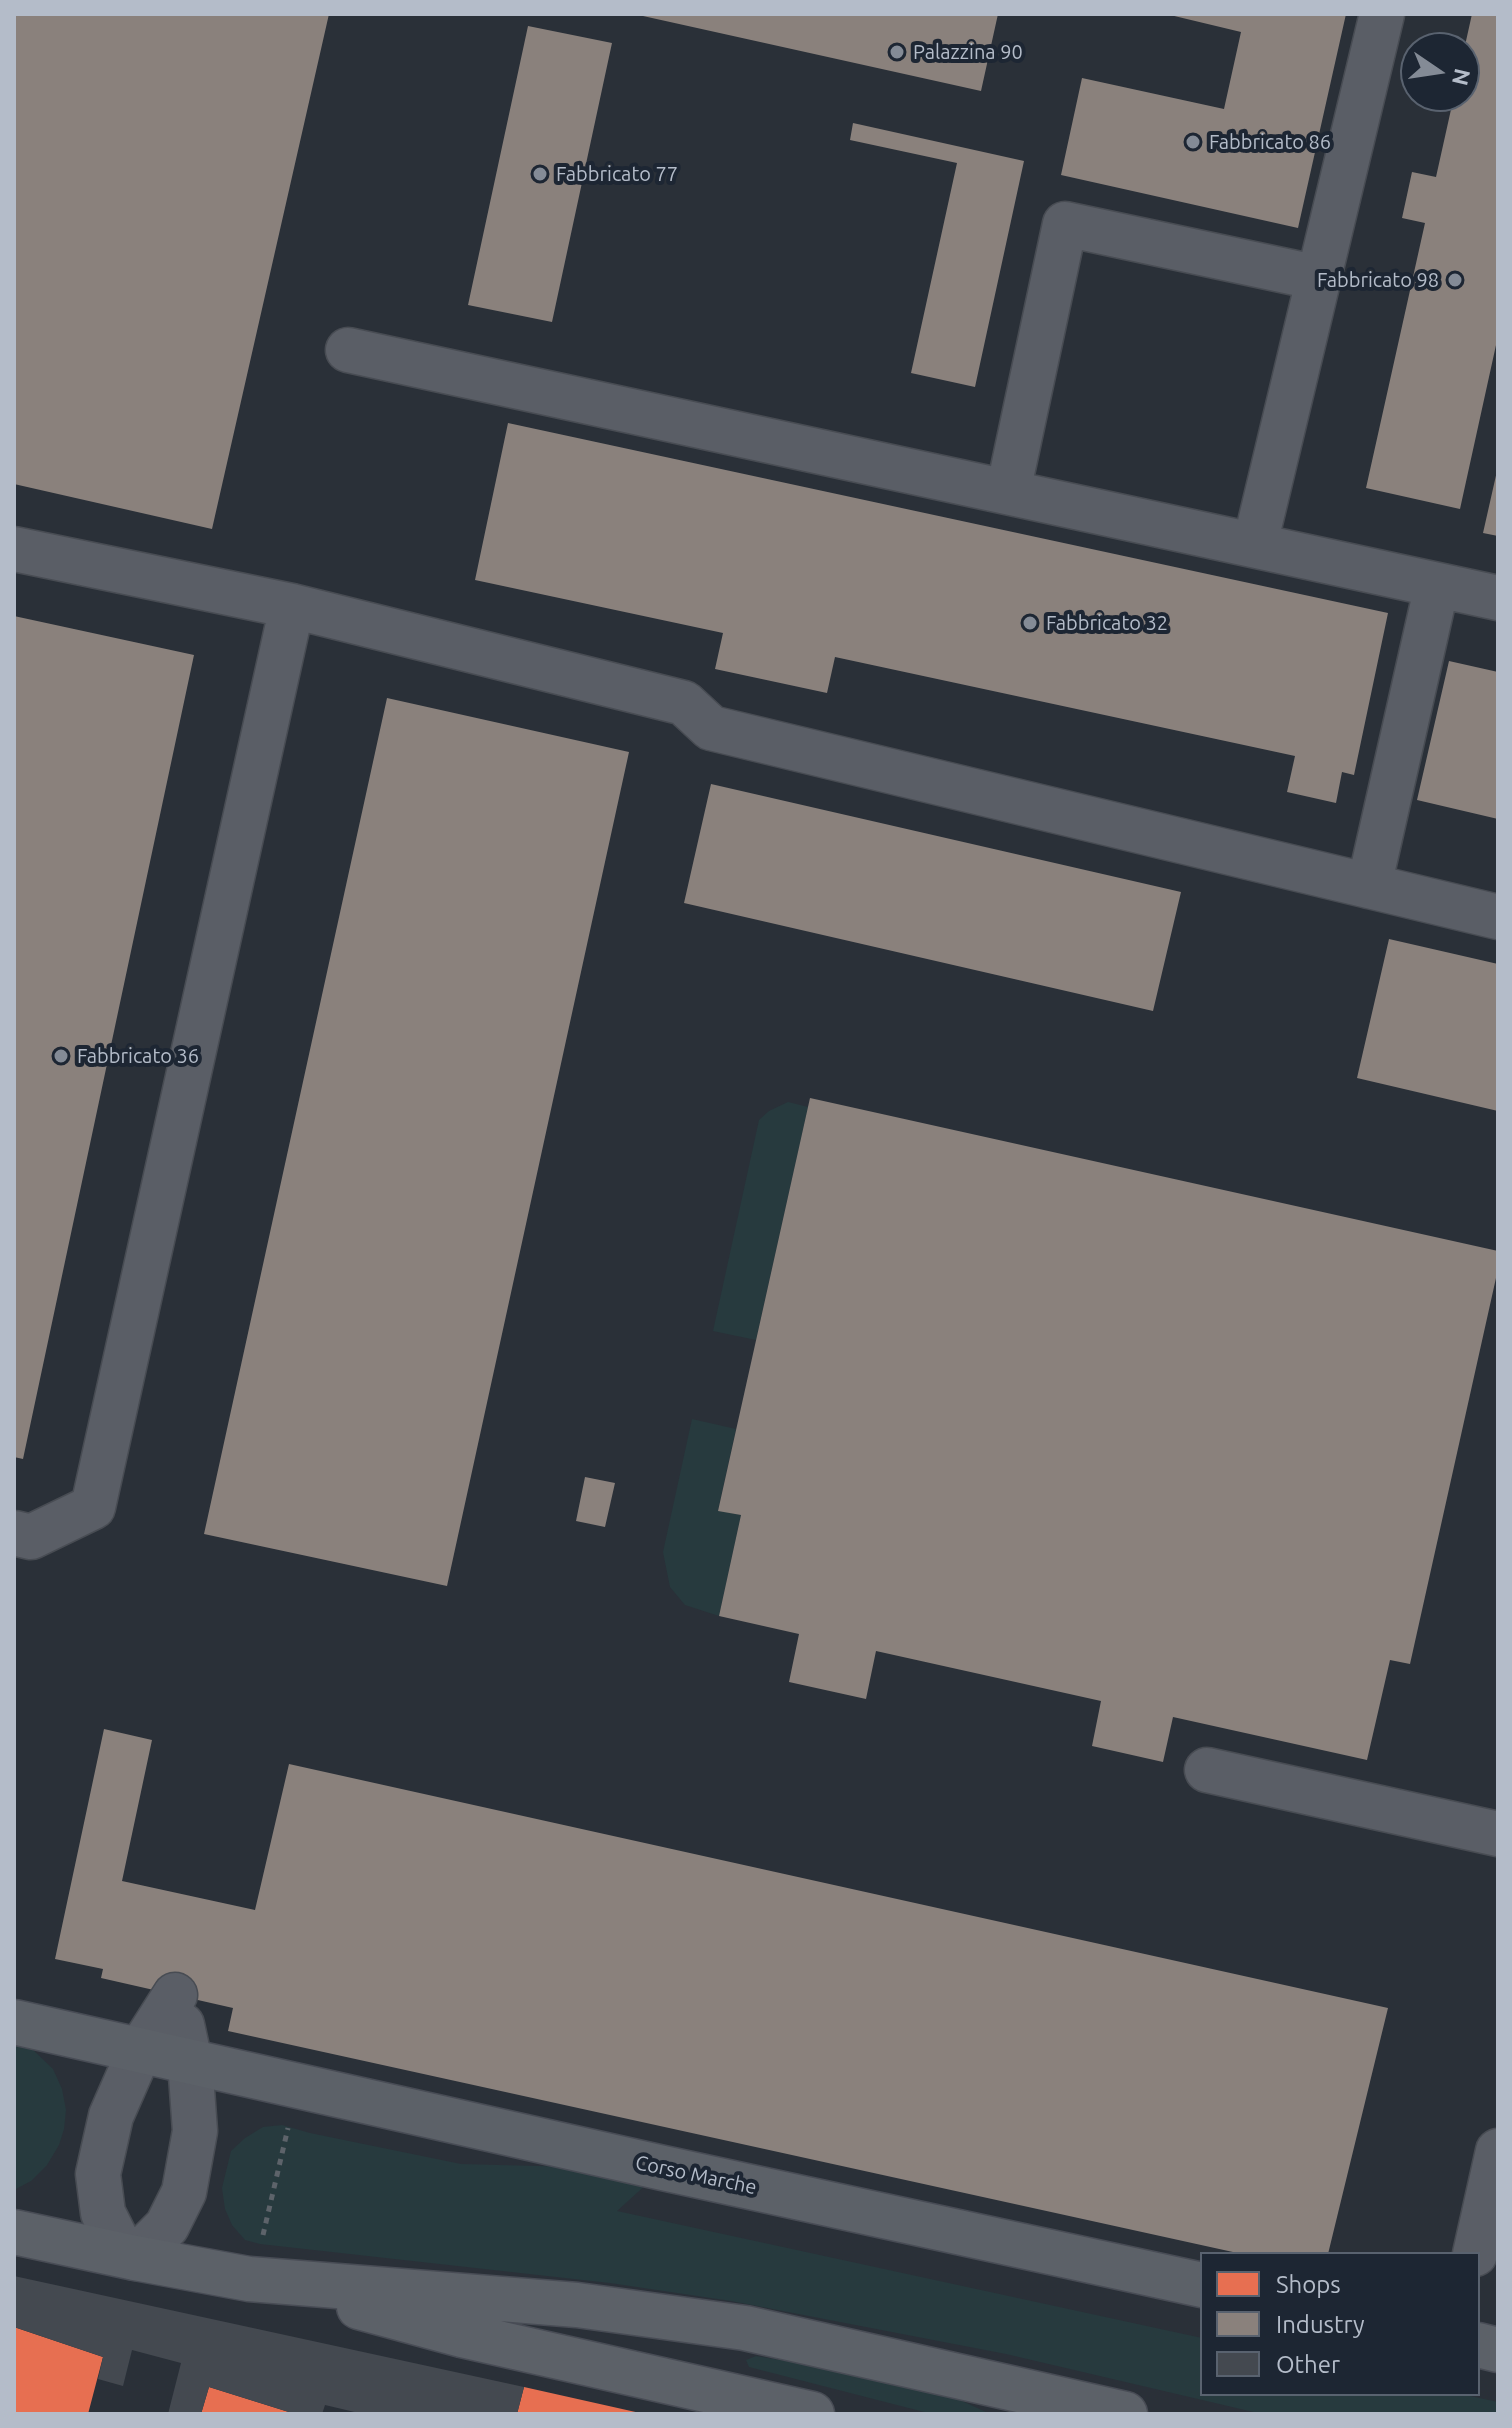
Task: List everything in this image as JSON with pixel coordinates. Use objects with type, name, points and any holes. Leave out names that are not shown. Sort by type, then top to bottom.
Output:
[{"type":"main road","name":"Corso Marche","points":[[14,2022],[1200,2285]]},
{"type":"main road","points":[[14,2232],[130,2256],[255,2261],[745,2328],[1125,2414]]},
{"type":"main road","points":[[255,2261],[462,2335],[742,2406],[812,2414]]},
{"type":"lane","points":[[1255,544],[1382,14]]},
{"type":"lane","points":[[1008,492],[1065,224],[1319,278]]},
{"type":"lane","points":[[348,350],[1498,598]]},
{"type":"lane","points":[[14,549],[292,606],[684,703],[711,728],[1498,917]]},
{"type":"lane","points":[[1369,886],[1437,585]]},
{"type":"lane","points":[[14,1533],[31,1537],[93,1507],[292,606]]},
{"type":"lane","points":[[1207,1770],[1498,1834]]},
{"type":"lane","points":[[175,1995],[190,2062],[195,2131],[184,2192],[167,2226],[130,2256],[103,2213],[98,2174],[111,2116],[140,2050],[175,1995]]},
{"type":"lane","points":[[1475,2252],[1498,2151]]},
{"type":"path","points":[[255,2261],[288,2127]]},
{"type":"green space","points":[[788,1102],[808,1107],[756,1340],[713,1331],[759,1120]]},
{"type":"green space","points":[[692,1419],[736,1429],[718,1510],[741,1515],[719,1616],[685,1605],[670,1587],[663,1552]]},
{"type":"green space","points":[[14,2043],[30,2047],[53,2069],[62,2089],[66,2110],[59,2145],[47,2165],[31,2181],[14,2190]]},
{"type":"green space","points":[[282,2125],[461,2164],[576,2167],[649,2182],[617,2211],[1200,2338],[1200,2396],[1470,2396],[1498,2402],[1498,2414],[1262,2414],[1006,2354],[731,2301],[610,2283],[260,2244],[245,2240],[232,2225],[225,2209],[222,2188],[231,2151],[263,2127]]},
{"type":"green space","points":[[756,2356],[805,2364],[960,2400],[990,2414],[932,2414],[749,2367],[746,2360]]},
{"type":"building: Shops","points":[[14,2327],[103,2357],[88,2414],[14,2414]]},
{"type":"building: Shops","points":[[209,2387],[292,2413],[292,2414],[201,2414]]},
{"type":"building: Shops","points":[[524,2387],[640,2413],[640,2414],[517,2414]]},
{"type":"building: Industry","points":[[14,14],[329,14],[212,529],[14,484]]},
{"type":"building: Industry","name":"Palazzina 90","points":[[634,14],[998,14],[981,91]]},
{"type":"building: Industry","name":"Fabbricato 86","points":[[1166,14],[1346,14],[1298,228],[1061,175],[1082,78],[1224,109],[1241,32]]},
{"type":"building: Industry","name":"Fabbricato 98","points":[[1472,14],[1498,14],[1498,336],[1460,509],[1366,488],[1425,223],[1402,218],[1412,172],[1436,177],[1450,112],[1480,112],[1480,32],[1468,32]]},
{"type":"building: Industry","name":"Fabbricato 77","points":[[528,26],[612,43],[552,322],[468,305]]},
{"type":"building: Industry","points":[[853,123],[1024,161],[975,387],[911,373],[957,163],[850,140]]},
{"type":"building: Industry","name":"Fabbricato 32","points":[[508,423],[1388,613],[1354,775],[1342,772],[1336,803],[1287,792],[1295,756],[835,657],[827,693],[715,669],[723,633],[475,580]]},
{"type":"building: Industry","points":[[1498,471],[1498,536],[1483,533]]},
{"type":"building: Industry","name":"Fabbricato 36","points":[[14,616],[194,655],[23,1459],[14,1457]]},
{"type":"building: Industry","points":[[1449,661],[1498,672],[1498,819],[1417,800]]},
{"type":"building: Industry","points":[[387,698],[629,752],[447,1586],[204,1534]]},
{"type":"building: Industry","points":[[711,784],[1181,892],[1153,1011],[684,903]]},
{"type":"building: Industry","points":[[1389,939],[1498,964],[1498,1111],[1357,1078]]},
{"type":"building: Industry","points":[[810,1098],[1498,1251],[1498,1269],[1410,1664],[1390,1660],[1367,1760],[1173,1717],[1163,1762],[1092,1746],[1101,1701],[876,1651],[866,1699],[789,1682],[799,1634],[719,1616],[741,1515],[718,1511]]},
{"type":"building: Industry","points":[[585,1477],[615,1483],[605,1527],[576,1521]]},
{"type":"building: Industry","points":[[104,1729],[152,1740],[122,1881],[255,1910],[289,1764],[1388,2008],[1328,2252],[1233,2252],[228,2031],[233,2008],[101,1978],[103,1969],[55,1959]]},
{"type":"building: Other","points":[[14,2276],[524,2387],[517,2414],[363,2414],[325,2405],[322,2414],[295,2414],[209,2387],[201,2414],[168,2414],[181,2363],[132,2350],[123,2386],[98,2379],[103,2357],[14,2327]]},
{"type":"place","name":"Palazzina 90","points":[[897,52]]},
{"type":"place","name":"Fabbricato 86","points":[[1193,142]]},
{"type":"place","name":"Fabbricato 77","points":[[540,174]]},
{"type":"place","name":"Fabbricato 98","points":[[1455,280]]},
{"type":"place","name":"Fabbricato 32","points":[[1030,623]]},
{"type":"place","name":"Fabbricato 36","points":[[61,1056]]}]
